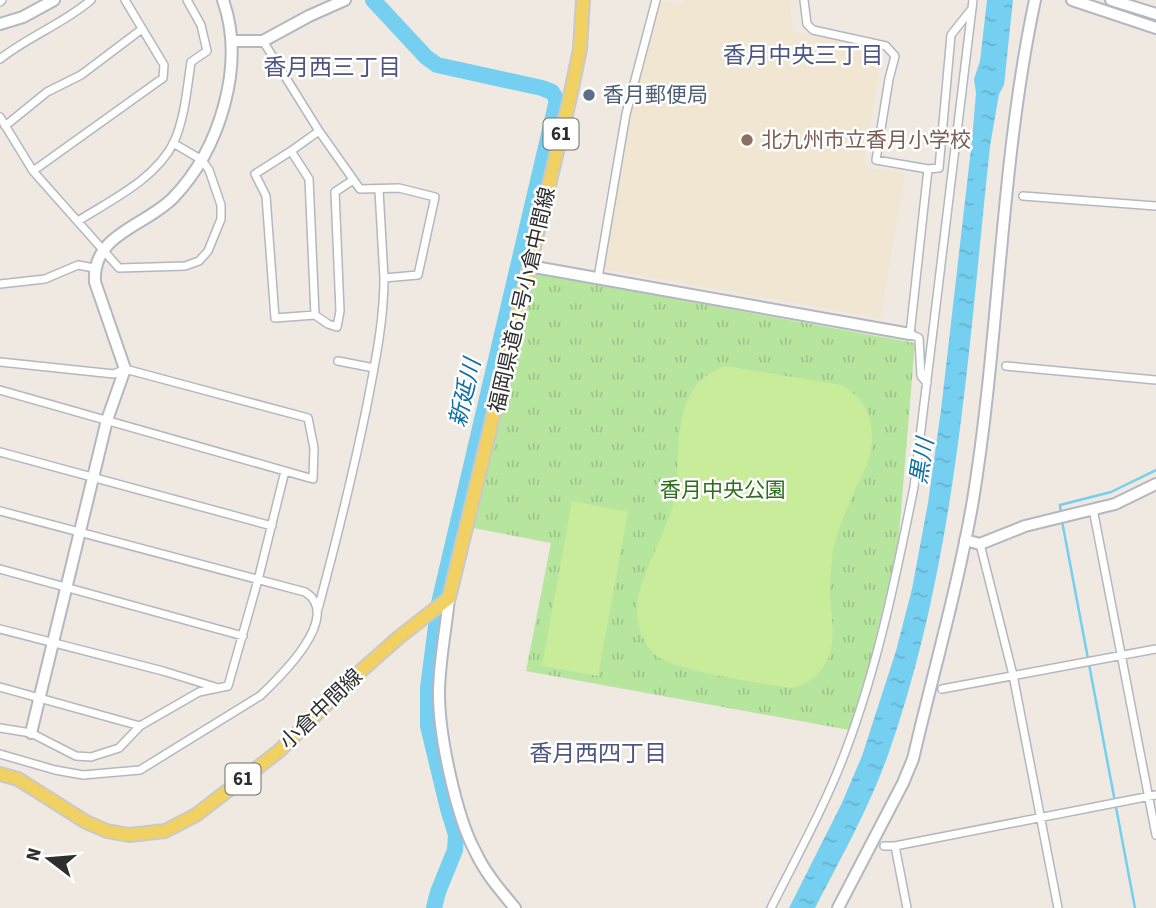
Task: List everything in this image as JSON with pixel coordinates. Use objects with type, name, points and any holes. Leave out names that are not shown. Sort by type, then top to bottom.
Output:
[{"type":"main road","name":"福岡県道61号小倉中間線","points":[[449,598],[576,70],[583,0]]},
{"type":"main road","name":"小倉中間線","points":[[0,774],[18,779],[86,822],[107,831],[129,835],[165,831],[196,815],[279,751],[362,670],[449,598]]},
{"type":"street","points":[[0,24],[23,17],[54,0]]},
{"type":"street","points":[[0,59],[19,44],[73,16],[91,0]]},
{"type":"street","points":[[33,171],[163,78],[164,65],[125,0]]},
{"type":"street","points":[[78,221],[143,180],[173,143],[185,103],[191,62],[207,51],[201,25],[187,0]]},
{"type":"street","points":[[31,733],[107,420],[125,369],[95,282],[94,268],[103,248],[159,211],[202,160],[220,117],[229,76],[232,41],[229,17],[223,0]]},
{"type":"street","points":[[232,41],[263,41],[345,0]]},
{"type":"street","points":[[598,278],[626,114],[656,0]]},
{"type":"street","points":[[804,0],[807,24],[813,30],[886,46],[895,56],[876,160],[928,169],[939,168],[951,35],[971,10]]},
{"type":"street","points":[[771,908],[840,765],[873,672],[914,487],[973,0]]},
{"type":"street","points":[[838,908],[913,759],[965,540],[990,366],[1019,95],[1035,0]]},
{"type":"street","points":[[1072,0],[1156,28]]},
{"type":"street","points":[[1111,0],[1156,14]]},
{"type":"street","points":[[5,126],[47,92],[81,75],[142,29]]},
{"type":"street","points":[[263,41],[319,131],[360,189],[399,188],[435,197],[418,275],[384,278]]},
{"type":"street","points":[[0,117],[33,171],[119,268],[185,266],[199,261],[208,251],[221,219],[221,205],[209,170],[202,160],[173,143]]},
{"type":"street","points":[[319,131],[255,174],[266,196],[275,318],[316,315],[337,327],[340,311],[335,192],[353,180]]},
{"type":"street","points":[[291,151],[309,179],[316,315]]},
{"type":"street","points":[[911,334],[928,169]]},
{"type":"street","points":[[0,754],[83,775],[140,770],[260,696],[277,681],[305,645],[314,628],[342,517],[384,310],[379,190]]},
{"type":"street","points":[[1023,196],[1156,206]]},
{"type":"street","points":[[0,284],[45,279],[78,265],[94,268]]},
{"type":"street","points":[[529,266],[911,334],[919,338],[921,376],[927,383]]},
{"type":"street","points":[[338,361],[374,368]]},
{"type":"street","points":[[0,362],[114,374],[125,369],[308,418],[314,448],[313,479],[0,390]]},
{"type":"street","points":[[1006,366],[1156,380]]},
{"type":"street","points":[[0,452],[272,526]]},
{"type":"street","points":[[0,728],[31,733],[75,756],[91,757],[119,748],[140,726],[199,692],[228,686],[285,471]]},
{"type":"street","points":[[965,540],[980,544],[1025,526],[1115,504],[1156,485]]},
{"type":"street","points":[[1093,509],[1121,656],[1152,796],[1156,835]]},
{"type":"street","points":[[0,511],[305,592],[311,596],[318,610]]},
{"type":"street","points":[[980,544],[1013,675],[1058,908]]},
{"type":"street","points":[[0,569],[243,636]]},
{"type":"street","points":[[449,598],[439,691],[442,734],[473,848],[493,882],[515,908]]},
{"type":"street","points":[[0,629],[215,687]]},
{"type":"street","points":[[942,689],[1156,649]]},
{"type":"street","points":[[0,687],[140,726]]},
{"type":"street","points":[[884,846],[1152,796]]},
{"type":"street","points":[[895,846],[907,908]]},
{"type":"shaded area","name":"北九州市立香月小学校","points":[[686,0],[789,0],[793,32],[878,48],[882,55],[864,159],[867,168],[905,173],[880,318],[604,269],[631,110],[659,4],[663,2],[682,5]]},
{"type":"green space","name":"香月中央公園","points":[[533,273],[915,343],[898,547],[869,665],[849,730],[526,671],[551,543],[473,528]]},
{"type":"green space","points":[[725,366],[841,385],[851,391],[864,406],[871,425],[868,461],[842,520],[832,559],[830,588],[833,634],[829,656],[814,677],[790,688],[716,675],[661,659],[648,647],[639,625],[637,607],[641,586],[675,496],[682,417],[695,387],[712,372]]},
{"type":"green space","points":[[572,501],[628,512],[598,676],[542,666]]},
{"type":"water","points":[[987,0],[1013,0],[1004,85],[999,94],[990,146],[957,454],[930,606],[888,755],[863,814],[815,908],[789,908],[841,805],[862,756],[896,651],[912,589],[941,410],[972,140],[976,93],[974,79],[980,61]]},
{"type":"waterway","name":"新延川","points":[[373,0],[426,57],[437,65],[542,88],[552,92],[557,100],[439,603],[428,688],[428,726],[456,835],[455,850],[434,908]]},
{"type":"waterway","points":[[1061,514],[1060,505],[1111,492],[1156,470]]},
{"type":"waterway","points":[[1062,521],[1135,908]]},
{"type":"place","name":"香月郵便局","points":[[589,95]]},
{"type":"place","name":"北九州市立香月小学校","points":[[747,140]]},
{"type":"district","name":"香月中央三丁目","points":[[803,55]]},
{"type":"district","name":"香月西三丁目","points":[[332,67]]},
{"type":"district","name":"香月西四丁目","points":[[598,753]]},
{"type":"water label","name":"黒川","points":[[922,461]]}]
